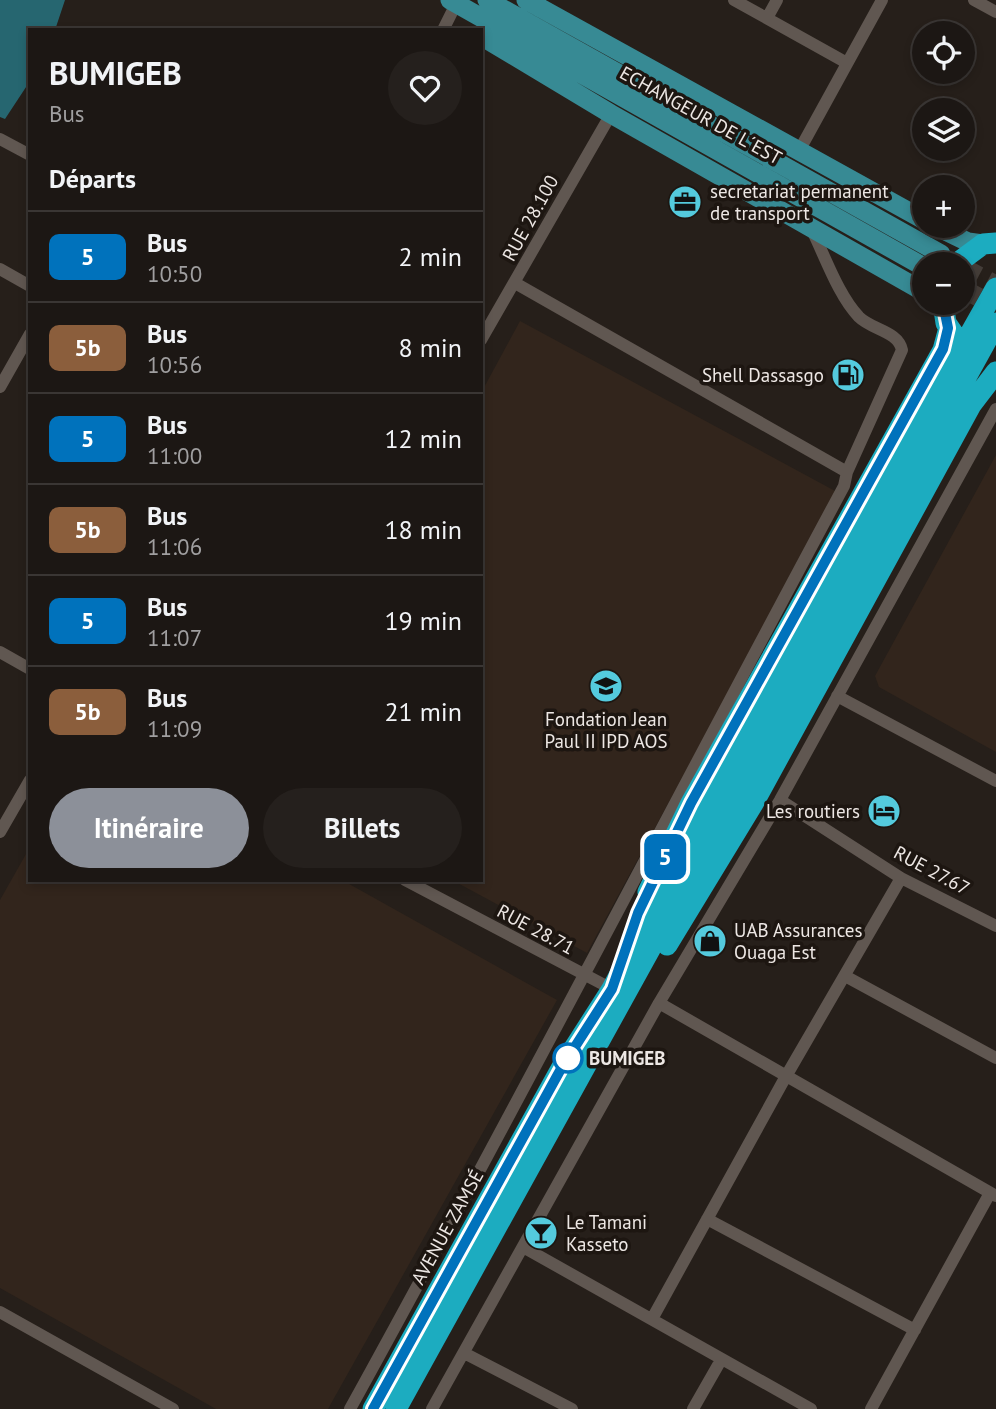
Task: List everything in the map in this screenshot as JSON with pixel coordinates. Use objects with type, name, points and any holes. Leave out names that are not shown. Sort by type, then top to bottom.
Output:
[{"type":"highway","name":"ECHANGEUR DE L´EST","points":[[966,252],[991,242]]},
{"type":"highway","points":[[396,1409],[996,288]]},
{"type":"highway","points":[[612,989],[638,913],[691,803],[938,358],[943,315]]},
{"type":"highway","points":[[944,315],[967,348],[996,358]]},
{"type":"highway","points":[[576,1069],[612,989],[813,633],[996,323]]},
{"type":"highway","points":[[576,1069],[645,980],[754,802],[971,405],[996,372]]},
{"type":"highway","name":"AVENUE ZAMSÉ","points":[[373,1409],[576,1069]]},
{"type":"main road","points":[[434,0],[470,28]]},
{"type":"main road","name":"ECHANGEUR DE L´EST","points":[[487,0],[937,252]]},
{"type":"main road","points":[[526,0],[912,213]]},
{"type":"main road","name":"ECHANGEUR DE L´EST","points":[[450,12],[480,28]]},
{"type":"main road","name":"ECHANGEUR DE L´EST","points":[[483,30],[912,261]]},
{"type":"main road","points":[[483,37],[611,114],[912,285]]},
{"type":"main road","points":[[960,238],[968,242],[991,242]]},
{"type":"street","points":[[734,0],[847,62]]},
{"type":"street","points":[[767,18],[777,0]]},
{"type":"street","points":[[799,151],[882,0]]},
{"type":"street","points":[[974,0],[993,7]]},
{"type":"street","name":"RUE 28.100","points":[[483,337],[611,114]]},
{"type":"street","points":[[0,139],[28,154]]},
{"type":"street","points":[[349,1409],[585,977],[698,755],[844,486],[846,472],[902,351],[898,341],[863,320],[851,307],[809,225]]},
{"type":"street","points":[[0,269],[28,285]]},
{"type":"street","points":[[515,283],[846,472]]},
{"type":"street","points":[[0,387],[28,338]]},
{"type":"street","points":[[432,1409],[659,1003],[780,800],[996,409]]},
{"type":"street","points":[[0,652],[28,668]]},
{"type":"street","points":[[837,696],[996,780]]},
{"type":"street","points":[[0,832],[28,783]]},
{"type":"street","name":"RUE 27.67","points":[[780,800],[901,878],[996,926]]},
{"type":"street","points":[[652,1319],[785,1077],[901,878]]},
{"type":"street","name":"RUE 28.71","points":[[409,882],[612,989]]},
{"type":"street","points":[[845,976],[996,1058]]},
{"type":"street","points":[[659,1003],[993,1195],[871,1409]]},
{"type":"street","points":[[707,1219],[915,1330]]},
{"type":"street","points":[[523,1247],[811,1409]]},
{"type":"street","points":[[0,1312],[173,1409]]},
{"type":"street","points":[[464,1353],[572,1409]]},
{"type":"street","points":[[693,1409],[721,1360]]},
{"type":"shaded area","name":"Fondation Jean Paul II IPD AOS","points":[[520,321],[837,492],[587,953],[456,882],[483,882],[483,389]]},
{"type":"shaded area","points":[[996,455],[996,752],[879,687],[875,676]]},
{"type":"shaded area","name":"BUMIGEB","points":[[28,851],[28,882],[346,882],[557,1000],[328,1409],[216,1409],[0,1288],[0,900]]},
{"type":"water","points":[[0,0],[65,0],[56,28],[28,28],[28,84],[5,119],[0,117]]},
{"type":"tunnel","points":[[975,274],[996,285]]},
{"type":"tunnel","points":[[975,295],[996,307]]},
{"type":"bus line","name":"5","points":[[373,1409],[562,1067],[612,989],[638,913],[691,803],[943,349],[948,328],[944,315]]},
{"type":"place","name":"secretariat permanent de transport","points":[[685,202]]},
{"type":"place","name":"Shell Dassasgo","points":[[848,375]]},
{"type":"place","name":"Fondation Jean Paul II IPD AOS","points":[[606,686]]},
{"type":"place","name":"Les routiers","points":[[884,811]]},
{"type":"place","name":"UAB Assurances Ouaga Est","points":[[710,941]]},
{"type":"place","name":"BUMIGEB","points":[[568,1058]]},
{"type":"place","name":"Le Tamani Kasseto","points":[[541,1233]]}]
